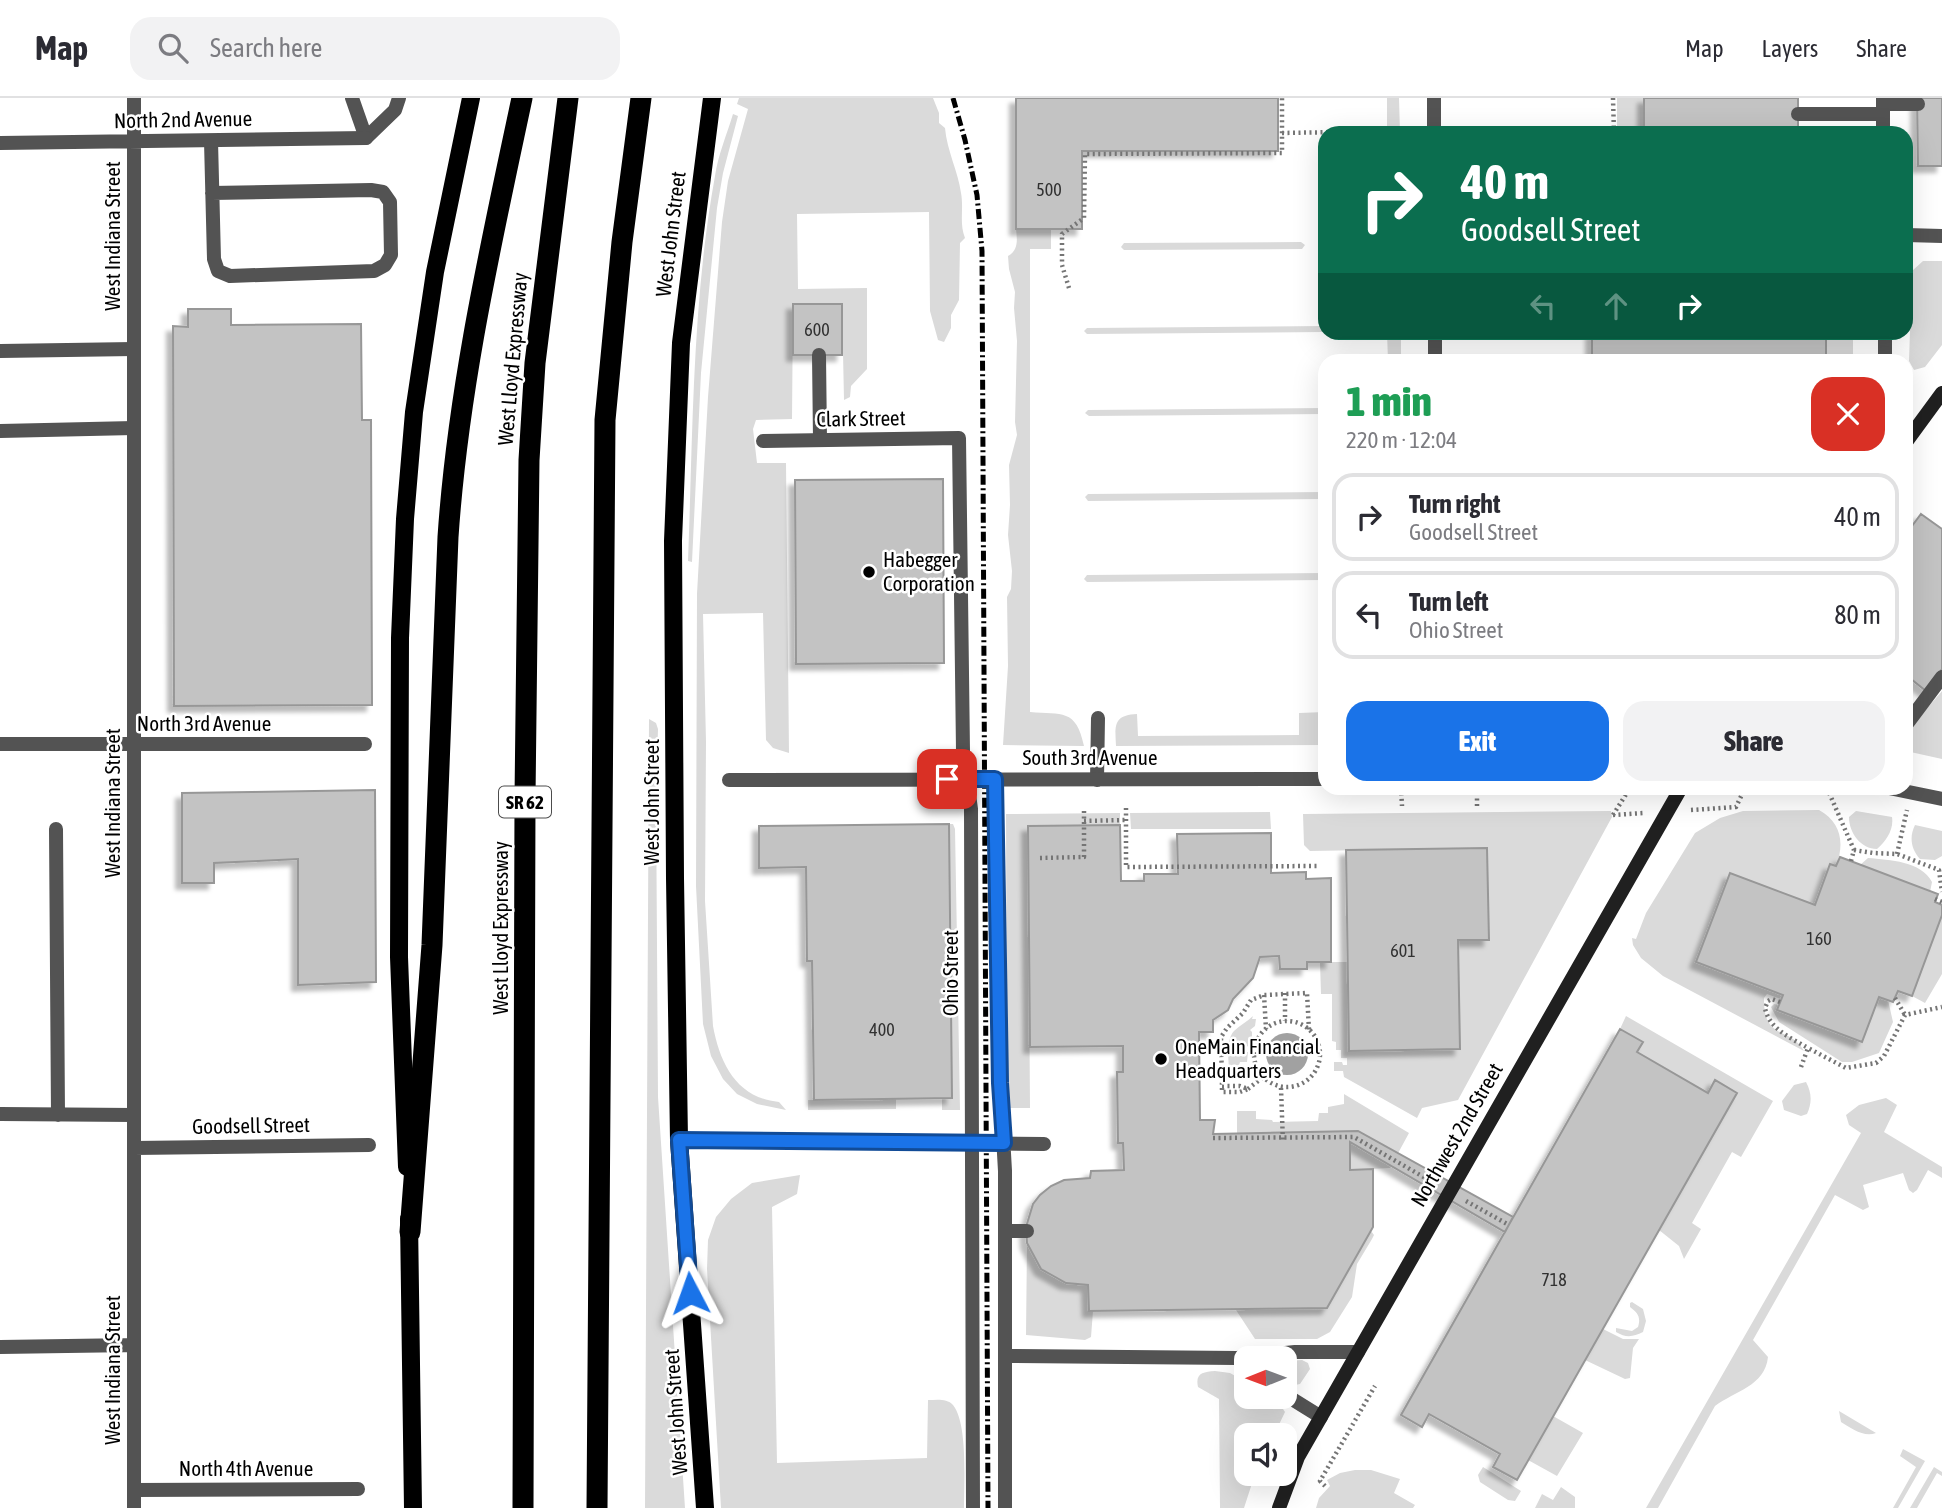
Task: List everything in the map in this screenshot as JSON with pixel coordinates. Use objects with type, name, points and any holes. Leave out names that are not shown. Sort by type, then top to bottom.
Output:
[{"type":"highway","points":[[410,1232],[432,945],[452,476],[484,274],[522,98]]},
{"type":"highway","name":"West Lloyd Expressway","points":[[523,1508],[525,784],[529,460],[537,349],[568,98]]},
{"type":"highway","points":[[597,1508],[605,420],[621,254],[641,98]]},
{"type":"main road","points":[[413,1508],[410,1232],[399,957],[400,638],[405,519],[414,412],[435,272],[471,98]]},
{"type":"main road","name":"West John Street","points":[[705,1508],[679,1140],[673,582],[676,426],[681,343],[712,98]]},
{"type":"main road","points":[[709,118],[721,98]]},
{"type":"main road","points":[[1913,432],[1942,393]]},
{"type":"main road","name":"Northwest 2nd Street","points":[[1279,1508],[1293,1467],[1677,795]]},
{"type":"street","name":"West Indiana Street","points":[[134,98],[134,1508]]},
{"type":"street","points":[[352,98],[366,138],[396,110],[399,98]]},
{"type":"street","points":[[1434,98],[1434,126]]},
{"type":"street","points":[[1798,114],[1917,104]]},
{"type":"street","points":[[1883,105],[1883,126]]},
{"type":"street","name":"North 2nd Avenue","points":[[0,143],[366,138]]},
{"type":"street","points":[[211,141],[212,193],[214,259],[218,271],[230,276],[374,271],[385,265],[391,255],[390,202],[383,192],[212,193]]},
{"type":"street","points":[[1913,235],[1942,236]]},
{"type":"street","points":[[0,351],[134,349]]},
{"type":"street","points":[[818,355],[820,440]]},
{"type":"street","points":[[0,431],[134,428]]},
{"type":"street","name":"Clark Street","points":[[763,441],[959,438]]},
{"type":"street","name":"Ohio Street","points":[[959,438],[963,751],[969,779],[971,837],[973,1508]]},
{"type":"street","points":[[1913,716],[1942,677]]},
{"type":"street","points":[[1097,780],[1098,718]]},
{"type":"street","name":"North 3rd Avenue","points":[[0,744],[365,744]]},
{"type":"street","points":[[995,779],[1000,1070],[1004,1143],[1005,1508]]},
{"type":"street","name":"South 3rd Avenue","points":[[729,780],[1318,779]]},
{"type":"street","points":[[1913,792],[1942,799]]},
{"type":"street","points":[[56,829],[58,1115]]},
{"type":"street","points":[[0,1114],[134,1115]]},
{"type":"street","points":[[679,1140],[1044,1144]]},
{"type":"street","name":"Goodsell Street","points":[[134,1149],[369,1145]]},
{"type":"street","points":[[1005,1231],[1027,1231]]},
{"type":"street","points":[[0,1347],[134,1345]]},
{"type":"street","points":[[1297,1352],[1358,1352]]},
{"type":"street","points":[[1006,1356],[1234,1362]]},
{"type":"street","points":[[1297,1402],[1321,1417]]},
{"type":"street","name":"North 4th Avenue","points":[[134,1490],[358,1489]]},
{"type":"path","points":[[1069,288],[1062,265],[1062,234],[1084,218],[1085,154],[1282,153],[1282,98]]},
{"type":"path","points":[[1614,98],[1614,126]]},
{"type":"path","points":[[1282,133],[1318,132]]},
{"type":"path","points":[[1401,795],[1402,806]]},
{"type":"path","points":[[1477,795],[1477,806]]},
{"type":"path","points":[[1613,815],[1626,795]]},
{"type":"path","points":[[1830,795],[1854,850],[1851,862]]},
{"type":"path","points":[[1897,854],[1910,795]]},
{"type":"path","points":[[1040,858],[1084,858],[1084,808]]},
{"type":"path","points":[[1126,808],[1126,867],[1318,866]]},
{"type":"path","points":[[1084,821],[1125,820]]},
{"type":"path","points":[[1854,850],[1897,854],[1941,869],[1942,892]]},
{"type":"path","points":[[1936,899],[1942,902]]},
{"type":"path","points":[[1284,993],[1284,1021]]},
{"type":"path","points":[[1263,1077],[1240,1091],[1222,1092],[1221,1037],[1251,1000],[1265,995],[1307,993],[1309,1030]]},
{"type":"path","points":[[1265,995],[1266,1029]]},
{"type":"path","points":[[1895,998],[1905,1014]]},
{"type":"path","points":[[1780,1002],[1772,999],[1765,1007],[1777,1030],[1846,1068],[1876,1063],[1884,1056],[1905,1014]]},
{"type":"path","points":[[1905,1014],[1942,1007]]},
{"type":"path","points":[[1284,1021],[1303,1025],[1318,1041],[1319,1064],[1305,1082],[1281,1088],[1263,1077],[1257,1069],[1254,1049],[1266,1029],[1272,1024],[1284,1021]]},
{"type":"path","points":[[1801,1067],[1808,1048]]},
{"type":"path","points":[[1281,1088],[1283,1143]]},
{"type":"path","points":[[1213,1138],[1354,1137],[1509,1225]]},
{"type":"path","points":[[1325,1486],[1320,1480],[1375,1386]]},
{"type":"shaded area","points":[[739,98],[933,98],[939,113],[939,123],[945,128],[960,185],[965,238],[960,243],[959,300],[951,315],[951,328],[944,342],[938,340],[930,311],[929,212],[797,214],[798,289],[867,288],[867,369],[851,386],[850,397],[844,400],[842,305],[793,305],[792,419],[756,420],[753,429],[757,463],[786,463],[789,753],[773,748],[766,740],[763,613],[703,614],[706,742],[705,901],[713,1026],[720,1053],[733,1077],[752,1094],[779,1102],[786,1110],[757,1104],[737,1094],[723,1079],[711,1056],[703,1024],[696,886],[697,594],[708,397],[722,222],[728,181],[748,109],[737,104]]},
{"type":"shaded area","points":[[1387,98],[1399,98],[1400,126],[1387,126]]},
{"type":"shaded area","points":[[1617,98],[1644,98],[1644,126],[1617,126]]},
{"type":"shaded area","points":[[733,114],[738,116],[717,208],[701,373],[692,562],[688,561],[702,271],[716,168]]},
{"type":"shaded area","points":[[1051,228],[1051,249],[1030,249],[1030,712],[1059,714],[1072,719],[1081,734],[1084,746],[1003,745],[1008,666],[1007,597],[1011,589],[1012,571],[1008,535],[1009,465],[1017,435],[1015,292],[1008,256],[1016,247],[1016,229]]},
{"type":"shaded area","points":[[1301,242],[1305,245],[1302,249],[1124,250],[1121,247],[1124,243]]},
{"type":"shaded area","points":[[1923,261],[1942,261],[1942,345],[1925,367],[1914,370],[1913,354],[1909,354],[1910,340],[1913,340],[1913,270]]},
{"type":"shaded area","points":[[1318,326],[1318,332],[1087,334],[1084,331],[1087,328]]},
{"type":"shaded area","points":[[1387,340],[1401,340],[1401,354],[1388,354]]},
{"type":"shaded area","points":[[1826,340],[1853,340],[1853,354],[1826,354]]},
{"type":"shaded area","points":[[1318,408],[1318,414],[1089,416],[1085,413],[1088,410]]},
{"type":"shaded area","points":[[1318,492],[1318,499],[1088,501],[1085,497],[1088,494]]},
{"type":"shaded area","points":[[1318,573],[1318,580],[1087,582],[1084,579],[1087,575]]},
{"type":"shaded area","points":[[1942,691],[1942,759],[1913,753],[1913,728]]},
{"type":"shaded area","points":[[1318,712],[1318,745],[1116,746],[1117,723],[1129,715],[1137,714],[1138,736],[1299,735],[1299,713]]},
{"type":"shaded area","points":[[649,719],[656,723],[658,729],[658,1097],[685,1508],[645,1508]]},
{"type":"shaded area","points":[[1819,810],[1836,827],[1840,849],[1836,866],[1830,864],[1815,905],[1730,873],[1783,995],[1781,999],[1767,994],[1764,998],[1768,1021],[1778,1031],[1798,1043],[1804,1051],[1663,976],[1641,958],[1632,938],[1636,939],[1646,913],[1695,833],[1720,818],[1743,811]]},
{"type":"shaded area","points":[[1611,811],[1612,817],[1458,1100],[1422,1108],[1417,1118],[1344,1077],[1343,1071],[1334,1071],[1334,1062],[1347,1065],[1347,1058],[1341,1058],[1341,1050],[1336,1050],[1336,1042],[1332,1041],[1332,994],[1321,994],[1320,962],[1348,962],[1350,1051],[1459,1049],[1458,940],[1489,940],[1487,848],[1310,851],[1304,845],[1303,814]]},
{"type":"shaded area","points":[[1856,811],[1892,817],[1889,835],[1877,849],[1861,843],[1854,834],[1849,817]]},
{"type":"shaded area","points":[[1270,812],[1271,829],[1131,829],[1130,813]]},
{"type":"shaded area","points":[[1120,813],[1120,825],[1028,826],[1030,1108],[1007,1108],[1006,814]]},
{"type":"shaded area","points":[[949,824],[953,824],[955,829],[960,1110],[942,1110],[942,1099],[952,1098]]},
{"type":"shaded area","points":[[1915,825],[1942,831],[1942,856],[1935,860],[1920,859],[1912,843]]},
{"type":"shaded area","points":[[1868,858],[1913,866],[1927,875],[1932,882],[1930,892],[1860,865]]},
{"type":"shaded area","points":[[1942,915],[1942,974],[1925,1003],[1912,996]]},
{"type":"shaded area","points":[[1879,997],[1888,1000],[1893,1022],[1879,1053],[1852,1062],[1842,1062],[1779,1022],[1771,1007],[1774,1004],[1779,1005],[1778,1010]]},
{"type":"shaded area","points":[[1253,1016],[1252,1019],[1256,1019],[1255,1026],[1250,1030],[1252,1041],[1249,1041],[1249,1046],[1244,1047],[1245,1052],[1248,1052],[1247,1062],[1240,1062],[1237,1072],[1229,1072],[1228,1051],[1231,1035]]},
{"type":"shaded area","points":[[1626,1016],[1773,1101],[1741,1157],[1732,1152],[1692,1223],[1701,1229],[1684,1259],[1679,1246],[1659,1230],[1708,1093],[1637,1052],[1643,1042],[1620,1029]]},
{"type":"shaded area","points":[[1287,1033],[1302,1039],[1308,1054],[1302,1069],[1287,1075],[1272,1069],[1266,1054],[1272,1039]]},
{"type":"shaded area","points":[[1806,1082],[1811,1098],[1807,1114],[1801,1116],[1784,1110],[1782,1101],[1794,1085]]},
{"type":"shaded area","points":[[1344,1094],[1409,1133],[1390,1168],[1350,1170],[1237,1143],[1237,1111],[1256,1111],[1256,1119],[1273,1122],[1318,1121],[1319,1113],[1328,1113],[1328,1107],[1344,1104]]},
{"type":"shaded area","points":[[1886,1098],[1897,1105],[1884,1132],[1942,1167],[1942,1178],[1928,1170],[1913,1193],[1909,1190],[1903,1173],[1863,1185],[1869,1207],[1863,1210],[1835,1195],[1753,1340],[1768,1357],[1766,1367],[1748,1387],[1715,1406],[1658,1508],[1646,1508],[1861,1133],[1849,1125],[1846,1115],[1859,1105]]},
{"type":"shaded area","points":[[896,1099],[896,1109],[808,1110],[808,1100]]},
{"type":"shaded area","points":[[800,1175],[797,1194],[772,1207],[777,1463],[927,1458],[928,1400],[945,1400],[953,1405],[961,1425],[964,1508],[721,1508],[707,1269],[708,1240],[716,1217],[731,1199],[752,1183]]},
{"type":"shaded area","points":[[1371,1231],[1374,1235],[1357,1264],[1352,1297],[1330,1332],[1317,1339],[1255,1339],[1236,1310],[1327,1308]]},
{"type":"shaded area","points":[[1027,1243],[1037,1263],[1050,1275],[1066,1282],[1088,1285],[1089,1311],[1093,1311],[1091,1337],[1085,1340],[1026,1335]]},
{"type":"shaded area","points":[[1632,1302],[1643,1309],[1646,1321],[1643,1332],[1626,1336],[1616,1332],[1616,1328],[1632,1331],[1638,1327],[1638,1316],[1630,1307]]},
{"type":"shaded area","points":[[1603,1329],[1623,1339],[1639,1339],[1633,1348],[1630,1378],[1625,1379],[1585,1360]]},
{"type":"shaded area","points":[[1297,1360],[1308,1363],[1310,1369],[1297,1385]]},
{"type":"shaded area","points":[[1207,1372],[1234,1375],[1234,1409],[1283,1409],[1285,1412],[1280,1423],[1234,1423],[1234,1486],[1251,1486],[1244,1508],[1220,1508],[1219,1399],[1198,1387],[1197,1382],[1201,1374]]},
{"type":"shaded area","points":[[1839,1411],[1876,1433],[1862,1433],[1849,1427],[1841,1422]]},
{"type":"shaded area","points":[[1553,1416],[1583,1433],[1557,1476],[1528,1460]]},
{"type":"shaded area","points":[[1903,1449],[1925,1461],[1898,1508],[1893,1508],[1916,1467],[1900,1456]]},
{"type":"shaded area","points":[[1483,1467],[1521,1491],[1515,1501],[1508,1500],[1480,1482],[1478,1475]]},
{"type":"shaded area","points":[[1934,1467],[1942,1472],[1942,1476],[1937,1473],[1917,1508],[1910,1508]]},
{"type":"shaded area","points":[[1371,1470],[1400,1479],[1394,1493],[1415,1505],[1413,1508],[1316,1508],[1319,1498],[1330,1486],[1327,1480],[1340,1473]]},
{"type":"shaded area","points":[[1561,1487],[1575,1497],[1575,1508],[1535,1508],[1542,1494],[1553,1500]]},
{"type":"building","points":[[1016,98],[1278,98],[1278,151],[1082,151],[1082,229],[1016,229]]},
{"type":"building","points":[[1644,98],[1798,98],[1798,126],[1644,126]]},
{"type":"building","points":[[1917,98],[1942,98],[1942,166],[1918,166]]},
{"type":"building","points":[[793,304],[842,304],[842,355],[793,355]]},
{"type":"building","points":[[188,309],[231,309],[231,325],[361,324],[362,420],[371,420],[372,705],[174,706],[173,326],[188,327]]},
{"type":"building","points":[[1592,340],[1826,340],[1826,354],[1592,354]]},
{"type":"building","name":"Habegger Corporation","points":[[943,479],[944,663],[796,664],[795,480]]},
{"type":"building","points":[[1921,514],[1942,529],[1942,669],[1926,691],[1913,681],[1913,525]]},
{"type":"building","points":[[375,790],[376,982],[298,985],[298,859],[214,863],[214,883],[182,883],[182,793]]},
{"type":"building","points":[[949,824],[952,1098],[814,1100],[812,961],[807,961],[806,867],[759,868],[759,826]]},
{"type":"building","name":"OneMain Financial Headquarters","points":[[1120,825],[1121,881],[1144,881],[1144,874],[1178,874],[1177,834],[1271,833],[1271,873],[1306,872],[1306,879],[1331,878],[1331,962],[1307,962],[1307,969],[1280,969],[1279,956],[1260,957],[1253,978],[1233,999],[1228,1010],[1213,1020],[1213,1032],[1199,1032],[1200,1120],[1215,1120],[1213,1134],[1358,1131],[1513,1217],[1505,1232],[1350,1142],[1350,1170],[1373,1169],[1373,1227],[1327,1308],[1089,1311],[1088,1285],[1066,1283],[1041,1269],[1027,1243],[1026,1227],[1033,1204],[1040,1195],[1064,1180],[1090,1178],[1091,1171],[1124,1170],[1123,1143],[1118,1143],[1117,1072],[1123,1072],[1123,1046],[1030,1047],[1028,826]]},
{"type":"building","points":[[1487,848],[1489,940],[1458,940],[1460,1049],[1349,1051],[1346,850]]},
{"type":"building","points":[[1840,857],[1938,894],[1935,902],[1942,905],[1942,915],[1912,996],[1898,991],[1893,1002],[1879,997],[1862,1042],[1777,1010],[1783,995],[1696,962],[1730,873],[1815,905],[1830,864],[1836,866]]},
{"type":"building","points":[[1620,1029],[1643,1042],[1637,1052],[1708,1093],[1715,1080],[1737,1093],[1517,1480],[1493,1467],[1500,1454],[1429,1414],[1422,1427],[1401,1415]]},
{"type":"railway","points":[[953,98],[977,195],[982,251],[988,1508]]},
{"type":"place","name":"Habegger Corporation","points":[[869,572]]},
{"type":"place","name":"OneMain Financial Headquarters","points":[[1161,1059]]},
{"type":"route","points":[[690,1293],[679,1140],[1004,1143],[1000,1083],[995,779],[947,779]]}]
